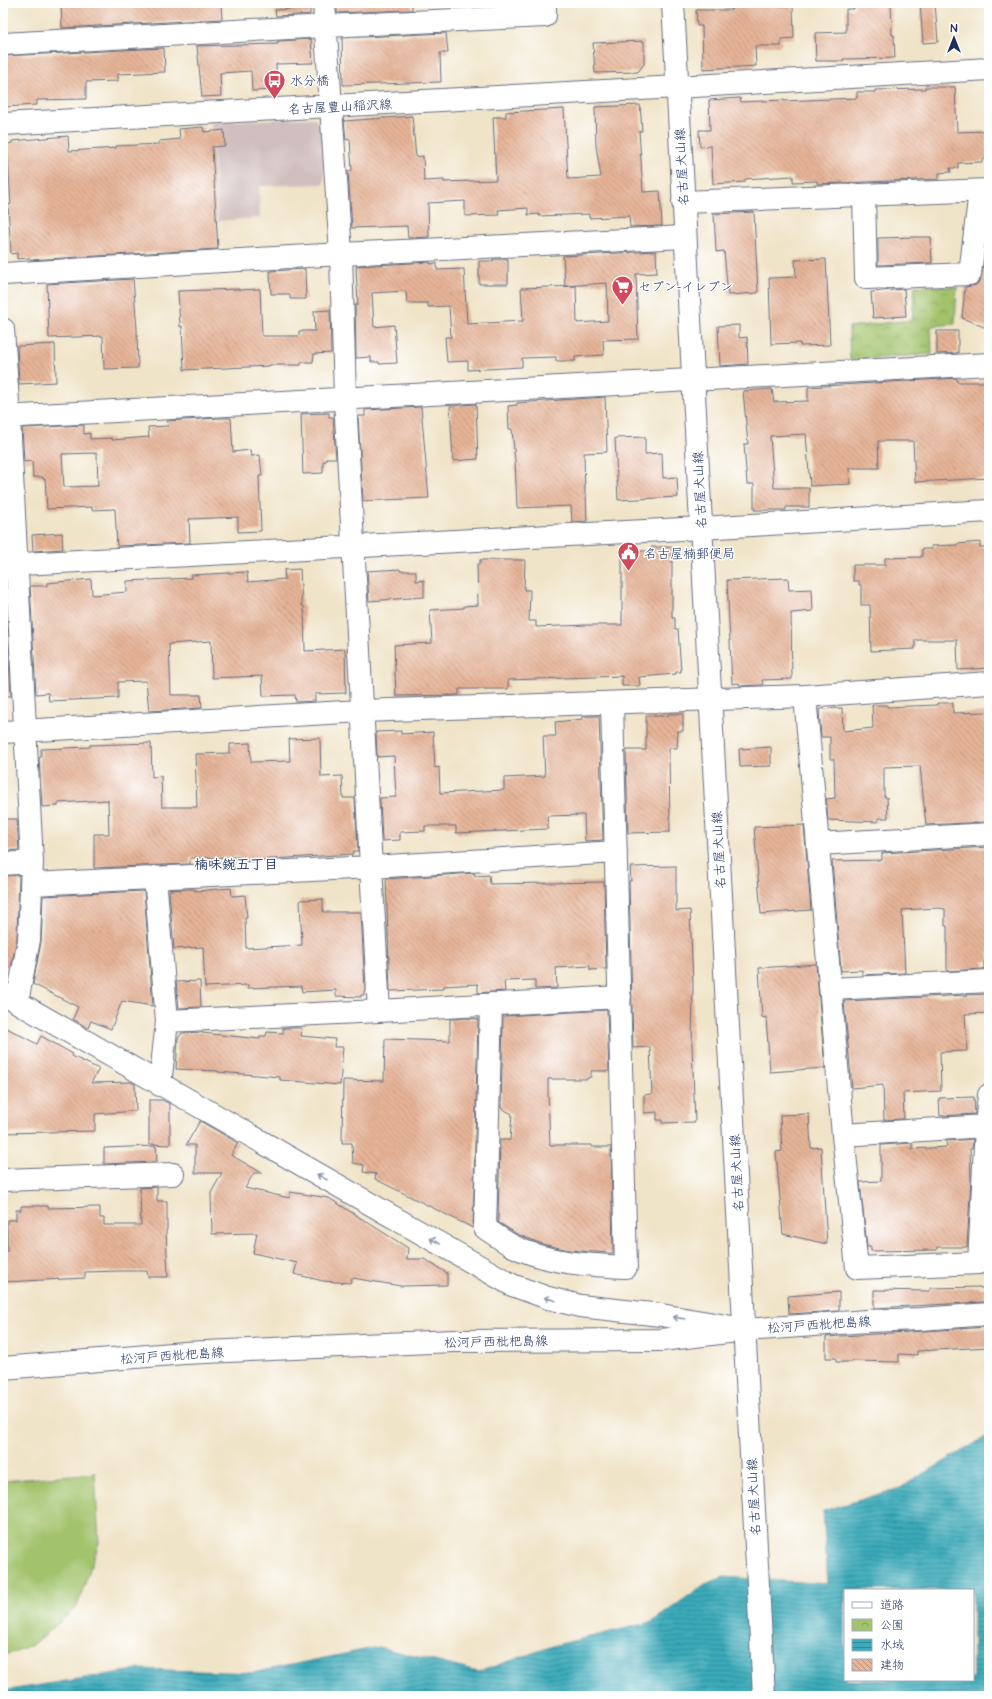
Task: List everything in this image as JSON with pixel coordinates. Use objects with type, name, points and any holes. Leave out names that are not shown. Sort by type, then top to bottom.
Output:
[{"type":"street","points":[[324,3],[341,254],[345,399],[379,1011]]},
{"type":"street","points":[[3,44],[326,26],[546,16],[545,3]]},
{"type":"street","name":"名古屋犬山線","points":[[673,3],[764,1696]]},
{"type":"street","name":"名古屋豊山稲沢線","points":[[3,124],[332,107],[989,69]]},
{"type":"street","points":[[683,202],[984,190],[970,274],[866,278],[864,195]]},
{"type":"street","points":[[3,274],[341,254],[685,237]]},
{"type":"street","points":[[3,329],[10,564],[26,730],[32,862],[29,940],[10,998],[512,1285],[548,1298],[580,1306],[661,1315],[745,1330]]},
{"type":"street","points":[[6,417],[989,364]]},
{"type":"street","points":[[10,564],[989,512]]},
{"type":"street","points":[[3,732],[362,711],[805,696],[989,684]]},
{"type":"street","points":[[805,696],[857,1268],[979,1263],[989,1095]]},
{"type":"street","points":[[491,1004],[485,1228],[512,1245],[542,1256],[573,1263],[626,1267],[612,703]]},
{"type":"street","points":[[818,844],[989,834]]},
{"type":"street","points":[[32,884],[371,867],[616,852]]},
{"type":"street","points":[[3,864],[32,862]]},
{"type":"street","points":[[155,877],[167,1021],[160,1085]]},
{"type":"street","points":[[831,989],[989,980]]},
{"type":"street","points":[[167,1021],[379,1011],[620,997]]},
{"type":"street","points":[[844,1135],[986,1126]]},
{"type":"street","points":[[3,1180],[173,1174]]},
{"type":"street","name":"松河戸西枇杷島線","points":[[3,1368],[184,1353],[453,1341],[661,1340],[745,1330],[867,1320],[921,1319],[989,1314]]},
{"type":"shaded area","points":[[314,118],[323,127],[324,184],[259,186],[260,218],[218,221],[211,122]]},
{"type":"green space","points":[[915,286],[957,287],[955,324],[931,326],[932,354],[850,360],[849,327],[912,320]]},
{"type":"green space","points":[[95,1473],[99,1543],[77,1607],[34,1644],[3,1656],[3,1481]]},
{"type":"water","points":[[989,1435],[989,1696],[3,1696],[3,1691],[141,1669],[252,1673],[378,1647],[478,1672],[556,1645],[652,1622],[705,1584],[724,1577],[828,1584],[823,1511],[900,1488]]},
{"type":"building","points":[[61,3],[221,3],[222,19],[62,28]]},
{"type":"building","points":[[337,3],[412,3],[412,10],[337,13]]},
{"type":"building","points":[[732,3],[750,3],[750,6],[793,6],[794,38],[781,39],[781,46],[755,46],[756,66],[703,69],[702,26],[697,26],[696,10],[732,10]]},
{"type":"building","points":[[854,3],[891,3],[892,35],[894,35],[895,58],[816,61],[815,33],[846,32],[846,9],[854,9]]},
{"type":"building","points":[[920,3],[935,3],[938,42],[923,43]]},
{"type":"building","points":[[310,8],[310,14],[276,16],[275,10]]},
{"type":"building","points":[[446,33],[448,53],[440,53],[441,82],[343,85],[342,38]]},
{"type":"building","points":[[311,39],[313,63],[276,64],[277,90],[252,91],[251,71],[220,73],[221,96],[202,97],[197,46],[278,44],[278,41]]},
{"type":"building","points":[[644,41],[644,64],[638,72],[595,73],[593,43]]},
{"type":"building","points":[[164,48],[165,72],[118,74],[118,81],[86,82],[86,99],[37,100],[37,105],[3,107],[3,56]]},
{"type":"building","points":[[925,87],[955,87],[957,132],[986,131],[987,159],[982,159],[982,162],[958,163],[958,168],[950,168],[951,172],[939,173],[939,179],[817,184],[817,181],[793,182],[793,176],[745,179],[745,182],[713,184],[711,146],[700,147],[699,130],[710,130],[709,100],[740,98],[741,102],[857,98],[857,92],[875,92],[875,90],[925,89]]},
{"type":"building","points":[[640,105],[642,131],[639,131],[643,192],[660,191],[662,226],[630,227],[629,216],[589,218],[589,214],[528,215],[528,208],[498,210],[499,215],[465,216],[465,201],[428,203],[429,237],[408,238],[407,226],[352,228],[348,171],[352,171],[350,139],[346,140],[344,121],[412,116],[416,157],[423,156],[424,181],[444,180],[444,182],[496,180],[493,117],[506,117],[506,112],[564,109],[568,179],[601,177],[596,146],[595,107]]},
{"type":"building","points":[[203,127],[204,132],[224,130],[225,146],[212,147],[218,249],[29,260],[29,258],[17,259],[17,253],[11,254],[8,205],[11,204],[7,144],[12,143],[12,141],[68,136],[69,151],[116,148],[116,146],[159,144],[159,141],[180,139],[179,129]]},
{"type":"building","points":[[754,212],[758,293],[728,295],[724,251],[716,252],[714,214]]},
{"type":"building","points":[[931,237],[932,263],[878,265],[878,238]]},
{"type":"building","points":[[656,251],[657,273],[636,274],[638,339],[603,340],[604,355],[575,357],[575,361],[556,361],[556,357],[522,358],[522,367],[468,370],[468,361],[447,362],[445,337],[451,337],[449,306],[428,307],[428,303],[407,303],[406,291],[372,293],[374,327],[394,325],[397,363],[379,364],[379,362],[371,362],[371,357],[356,358],[355,305],[358,305],[356,266],[430,262],[430,264],[437,263],[437,270],[464,269],[467,324],[523,321],[521,288],[576,286],[577,323],[608,321],[607,283],[565,286],[563,256]]},
{"type":"building","points":[[493,259],[508,259],[508,284],[479,284],[479,261],[493,261]]},
{"type":"building","points":[[826,259],[830,345],[800,346],[800,343],[771,344],[769,278],[796,277],[795,260]]},
{"type":"building","points":[[983,267],[989,268],[989,329],[962,318],[965,287],[976,285],[980,281]]},
{"type":"building","points":[[305,269],[306,299],[290,299],[290,294],[271,294],[270,271]]},
{"type":"building","points":[[133,279],[138,368],[104,369],[103,336],[49,338],[47,284]]},
{"type":"building","points":[[260,289],[262,336],[299,336],[299,331],[315,331],[314,311],[330,310],[331,353],[314,354],[313,362],[301,362],[301,365],[269,365],[184,370],[182,326],[180,327],[178,291]]},
{"type":"building","points":[[904,289],[906,316],[873,318],[871,292]]},
{"type":"building","points":[[739,325],[739,338],[747,337],[748,364],[720,366],[718,326]]},
{"type":"building","points":[[937,331],[958,331],[958,353],[937,354]]},
{"type":"building","points":[[55,344],[56,382],[19,384],[17,346]]},
{"type":"building","points":[[957,378],[957,382],[989,382],[989,478],[915,482],[913,441],[878,441],[879,468],[849,468],[850,484],[810,486],[806,434],[770,436],[774,488],[809,488],[809,507],[786,507],[786,510],[754,510],[754,484],[747,484],[744,444],[748,444],[743,391],[772,389],[774,402],[808,401],[808,387]]},
{"type":"building","points":[[605,397],[607,452],[584,453],[587,521],[572,522],[571,506],[517,508],[515,461],[512,429],[509,429],[508,406],[517,405],[517,403]]},
{"type":"building","points":[[476,404],[478,459],[453,461],[450,406]]},
{"type":"building","points":[[421,407],[429,498],[363,501],[358,416],[365,416],[365,410]]},
{"type":"building","points":[[329,413],[329,417],[333,417],[336,458],[326,458],[326,461],[323,461],[323,473],[303,474],[301,414]]},
{"type":"building","points":[[231,418],[233,452],[250,450],[251,456],[260,455],[262,476],[259,476],[261,531],[238,532],[238,517],[189,519],[190,543],[117,546],[115,509],[92,510],[92,507],[47,509],[45,479],[43,479],[43,477],[33,477],[32,461],[24,462],[22,428],[84,425],[84,434],[90,433],[90,439],[112,438],[112,440],[149,437],[148,427],[168,426],[167,421]],"holes":[[[97,453],[98,486],[64,487],[62,454]]]},
{"type":"building","points":[[645,437],[645,454],[662,453],[663,478],[677,477],[678,497],[618,500],[615,438]]},
{"type":"building","points":[[62,533],[63,549],[33,551],[32,535]]},
{"type":"building","points":[[980,542],[980,547],[989,547],[989,668],[958,670],[957,640],[915,640],[915,649],[871,651],[870,605],[861,605],[861,585],[859,585],[859,581],[853,581],[853,565],[885,565],[885,558],[922,557],[922,549],[932,549],[931,546]]},
{"type":"building","points":[[651,547],[672,547],[672,618],[675,618],[675,629],[678,629],[681,672],[676,672],[676,674],[639,677],[640,686],[622,686],[622,676],[508,680],[508,689],[459,689],[459,695],[396,696],[394,645],[432,643],[430,610],[464,608],[464,606],[478,605],[477,564],[480,564],[480,560],[525,560],[524,590],[530,590],[529,621],[536,621],[536,627],[622,625],[622,551],[651,551]]},
{"type":"building","points":[[300,569],[302,606],[304,606],[305,651],[345,649],[346,693],[315,694],[315,701],[296,702],[295,695],[263,696],[262,676],[212,678],[211,641],[169,644],[171,695],[201,695],[202,708],[149,711],[146,681],[118,682],[118,698],[49,701],[48,693],[36,694],[30,586],[47,586],[47,583],[91,579],[92,595],[127,592],[127,581],[191,578],[191,575],[247,572],[248,582],[285,579],[284,570]]},
{"type":"building","points":[[400,569],[400,571],[416,571],[416,581],[424,580],[424,597],[369,601],[367,571]]},
{"type":"building","points":[[788,578],[789,590],[812,589],[813,611],[791,613],[792,679],[762,680],[763,685],[740,686],[739,683],[732,684],[727,580]]},
{"type":"building","points":[[3,585],[5,586],[11,696],[3,696]]},
{"type":"building","points":[[937,703],[953,703],[953,713],[989,712],[989,822],[926,825],[920,766],[884,767],[884,797],[887,797],[888,818],[878,818],[878,822],[828,820],[826,799],[835,798],[834,759],[830,759],[830,737],[821,737],[819,709],[842,708],[843,731],[873,728],[872,705],[887,705],[887,707],[937,705]]},
{"type":"building","points":[[668,714],[683,714],[683,731],[678,731],[677,748],[669,748],[670,832],[628,833],[626,750],[646,750],[646,716],[668,716]]},
{"type":"building","points":[[583,716],[599,716],[603,840],[585,841],[584,815],[547,816],[548,829],[456,833],[456,826],[425,826],[425,831],[400,832],[400,840],[382,841],[380,798],[396,797],[394,756],[377,757],[376,732],[401,731],[401,734],[433,732],[435,768],[439,767],[440,793],[504,790],[504,778],[545,776],[543,736],[556,736],[555,722],[583,719]]},
{"type":"building","points":[[320,738],[321,777],[342,776],[343,798],[355,799],[358,851],[353,851],[353,854],[239,861],[239,857],[190,858],[190,864],[94,868],[94,834],[109,834],[108,800],[58,803],[58,806],[42,807],[39,758],[41,757],[41,749],[90,747],[90,745],[151,743],[152,777],[161,776],[162,807],[197,807],[195,754],[230,753],[230,744],[250,743],[251,762],[290,761],[289,739]]},
{"type":"building","points":[[771,747],[771,766],[740,767],[739,749]]},
{"type":"building","points":[[3,819],[17,819],[19,850],[3,851]]},
{"type":"building","points":[[804,825],[811,910],[761,914],[754,827]]},
{"type":"building","points":[[989,847],[989,961],[984,961],[984,969],[947,971],[947,926],[945,926],[945,909],[939,908],[902,910],[905,973],[862,975],[862,970],[841,971],[832,861],[882,860],[882,853]]},
{"type":"building","points":[[676,866],[676,911],[690,910],[693,984],[692,1046],[695,1122],[662,1123],[662,1120],[657,1120],[657,1112],[644,1113],[644,1095],[652,1094],[650,1047],[633,1048],[629,881],[631,881],[630,867]]},
{"type":"building","points":[[474,873],[475,876],[489,875],[490,884],[604,882],[606,969],[590,970],[590,966],[556,968],[557,988],[535,989],[535,980],[504,981],[505,991],[478,993],[478,984],[444,986],[444,989],[390,991],[386,879]]},
{"type":"building","points":[[19,875],[17,939],[11,967],[3,966],[3,876]]},
{"type":"building","points":[[231,888],[232,896],[245,895],[247,918],[245,918],[246,948],[302,945],[300,900],[323,899],[323,912],[361,912],[364,995],[361,995],[361,997],[336,996],[336,990],[302,992],[301,986],[248,988],[248,985],[205,987],[203,947],[174,949],[169,890],[195,889],[195,891]]},
{"type":"building","points":[[144,891],[153,1006],[122,1001],[111,1029],[91,1021],[88,1028],[73,1019],[78,1007],[33,984],[41,942],[43,896]]},
{"type":"building","points":[[816,964],[825,1068],[770,1072],[766,1017],[762,1018],[759,968]]},
{"type":"building","points":[[200,981],[201,1007],[179,1008],[176,982]]},
{"type":"building","points":[[989,994],[989,1013],[965,1014],[967,1051],[940,1052],[941,1091],[903,1093],[904,1119],[884,1120],[883,1085],[852,1088],[844,1001]]},
{"type":"building","points":[[607,1010],[609,1071],[591,1071],[591,1077],[588,1077],[588,1079],[548,1079],[548,1094],[550,1145],[592,1145],[592,1147],[611,1147],[613,1253],[569,1250],[542,1244],[517,1234],[498,1222],[500,1140],[510,1140],[512,1114],[501,1108],[503,1016]]},
{"type":"building","points":[[450,1019],[478,1019],[473,1228],[375,1179],[376,1174],[363,1172],[364,1165],[353,1163],[352,1143],[342,1143],[343,1080],[384,1081],[385,1039],[450,1041]]},
{"type":"building","points":[[3,1026],[37,1044],[41,1036],[73,1054],[72,1056],[99,1069],[91,1083],[131,1082],[135,1084],[136,1111],[95,1114],[95,1131],[3,1133]]},
{"type":"building","points":[[283,1028],[302,1028],[301,1036],[335,1039],[334,1047],[343,1047],[340,1085],[280,1080],[280,1077],[218,1071],[176,1069],[178,1038],[182,1033],[202,1032],[260,1039],[260,1036],[266,1036],[267,1032],[283,1033]]},
{"type":"building","points":[[974,1097],[975,1114],[940,1116],[939,1098]]},
{"type":"building","points":[[149,1100],[162,1100],[170,1104],[170,1145],[149,1144]]},
{"type":"building","points":[[809,1114],[811,1148],[821,1147],[827,1244],[783,1234],[776,1152],[782,1151],[780,1115]]},
{"type":"building","points":[[200,1121],[238,1143],[231,1155],[262,1173],[254,1173],[245,1188],[289,1198],[290,1192],[329,1198],[408,1248],[407,1259],[424,1259],[447,1273],[447,1285],[401,1286],[352,1278],[350,1283],[323,1281],[294,1274],[297,1263],[253,1253],[257,1233],[212,1234],[211,1193],[222,1173],[195,1173],[195,1145],[186,1145]]},
{"type":"building","points":[[973,1139],[972,1149],[970,1149],[971,1179],[967,1247],[937,1247],[937,1250],[871,1251],[871,1247],[867,1247],[860,1182],[881,1181],[881,1145],[912,1143],[912,1149],[947,1147],[946,1141]]},
{"type":"building","points":[[156,1146],[157,1162],[104,1164],[104,1148]]},
{"type":"building","points":[[157,1187],[157,1201],[167,1201],[166,1230],[168,1277],[148,1277],[147,1271],[85,1272],[85,1278],[3,1282],[3,1252],[7,1252],[7,1220],[16,1220],[16,1210],[21,1210],[21,1206],[48,1206],[48,1208],[100,1207],[100,1218],[104,1218],[104,1225],[141,1225],[140,1188]]},
{"type":"building","points":[[930,1288],[985,1288],[985,1302],[874,1308],[874,1290],[930,1291]]},
{"type":"building","points":[[839,1292],[839,1311],[789,1314],[788,1296]]},
{"type":"building","points":[[989,1327],[989,1347],[917,1351],[917,1355],[899,1354],[899,1362],[836,1362],[836,1358],[826,1358],[826,1337]]},
{"type":"place","name":"水分橋","points":[[275,100]]},
{"type":"place","name":"セブン-イレブン","points":[[623,306]]},
{"type":"place","name":"名古屋楠郵便局","points":[[629,572]]},
{"type":"district","name":"楠味鋺五丁目","points":[[236,864]]}]
